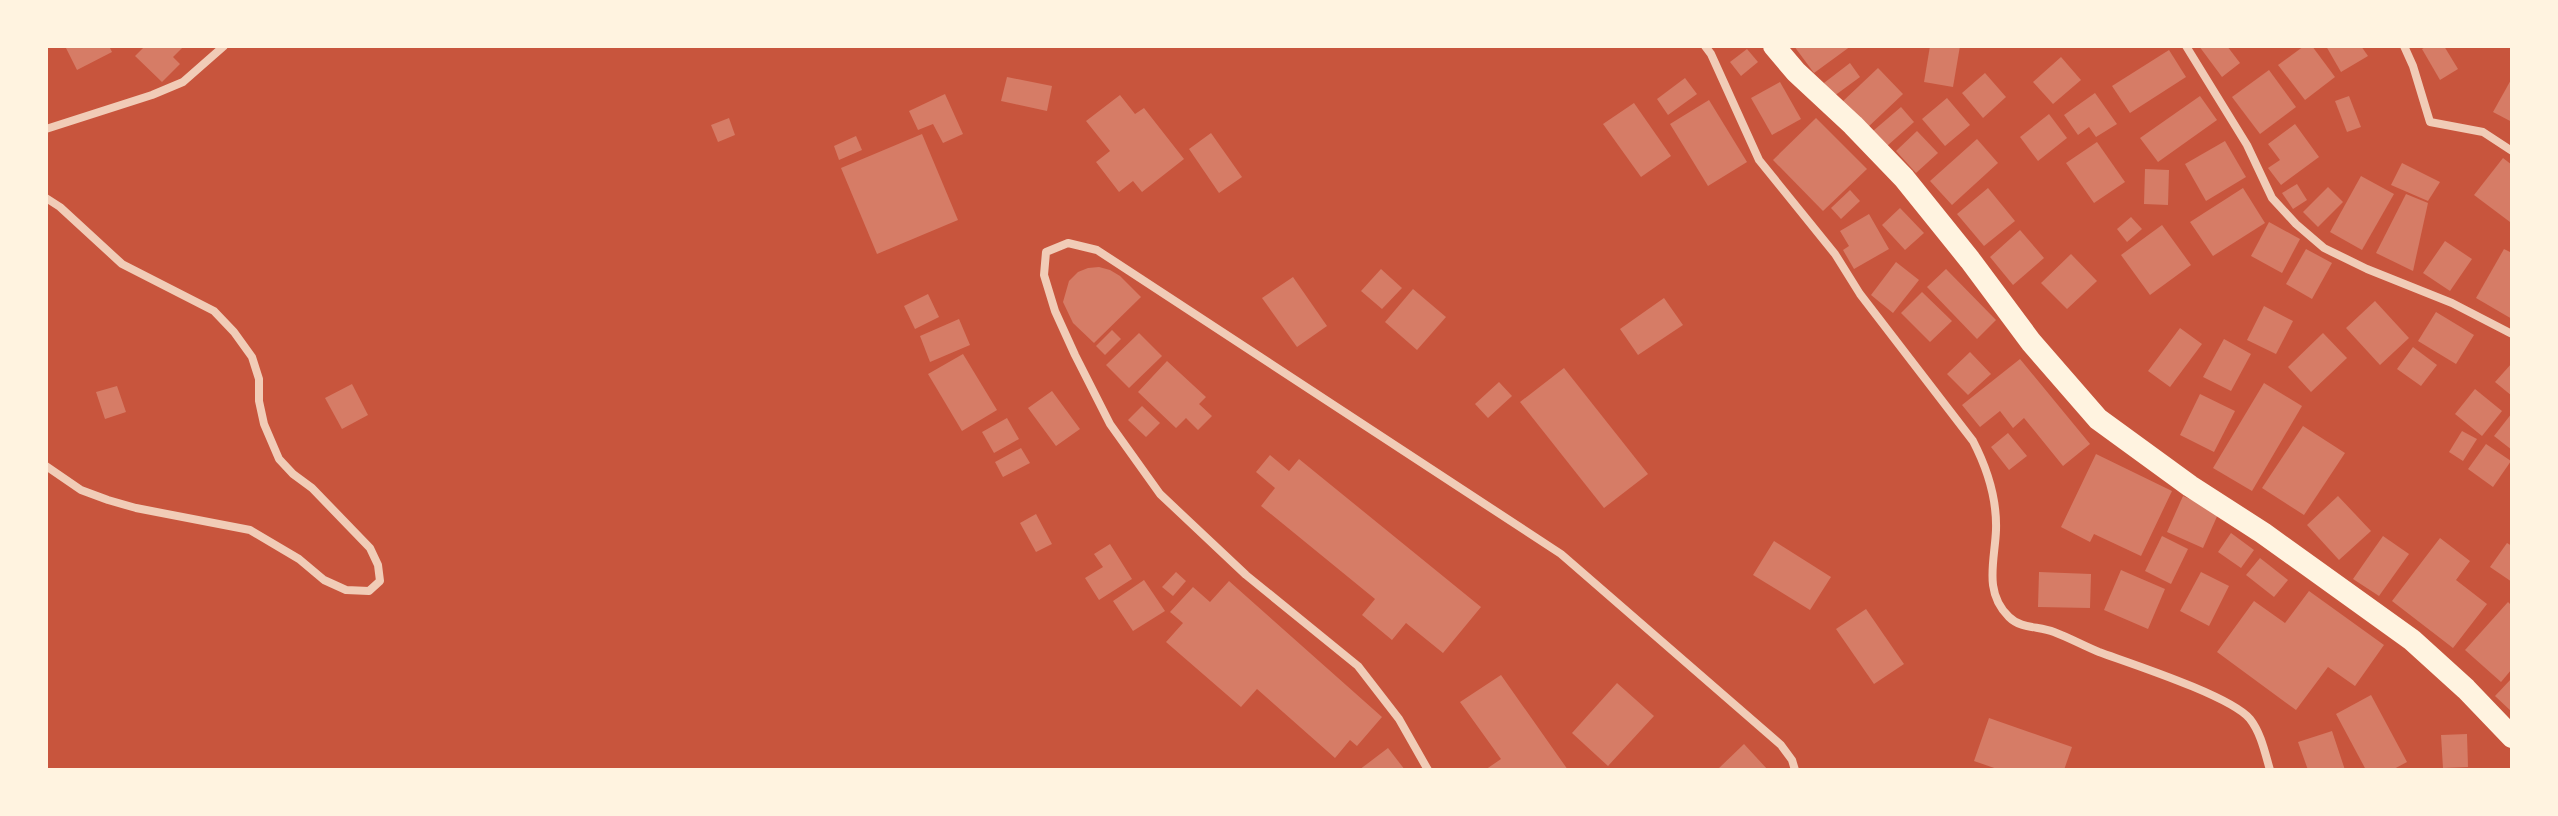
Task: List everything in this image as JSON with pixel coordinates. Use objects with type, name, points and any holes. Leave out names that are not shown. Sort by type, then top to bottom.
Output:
[{"type":"highway","points":[[1774,46],[1796,72],[1904,178],[2031,342],[2098,419],[2412,640],[2466,689],[2512,737]]},
{"type":"street","points":[[46,129],[183,82],[224,46]]},
{"type":"street","points":[[1705,46],[1759,160],[1835,254],[1860,294],[1973,441],[1985,465],[1993,499],[1996,530],[1991,560],[1992,582],[2006,615],[2017,624],[2053,631],[2229,702],[2250,719],[2263,745],[2270,770]]},
{"type":"street","points":[[2186,46],[2247,145],[2272,198],[2296,224],[2324,248],[2452,303],[2512,334]]},
{"type":"street","points":[[2404,46],[2430,122],[2483,132],[2512,151]]},
{"type":"street","points":[[46,198],[122,264],[190,296],[214,311],[234,332],[252,357],[259,379],[259,401],[264,424],[279,459],[370,548],[378,565],[380,581],[369,591],[346,590],[324,580],[299,559],[250,530],[108,500],[81,490],[46,466]]},
{"type":"street","points":[[1428,770],[1399,719],[1358,666],[1246,575],[1160,494],[1110,424],[1075,355],[1055,311],[1044,275],[1046,252],[1068,243],[1097,250],[1561,554],[1781,745],[1795,770]]},
{"type":"building","points":[[65,46],[109,46],[112,52],[77,70]]},
{"type":"building","points":[[145,46],[184,46],[173,57],[180,64],[162,82],[135,56]]},
{"type":"building","points":[[1794,46],[1851,46],[1814,73]]},
{"type":"building","points":[[1930,46],[1960,46],[1953,87],[1924,82]]},
{"type":"building","points":[[2199,46],[2227,46],[2240,63],[2222,77]]},
{"type":"building","points":[[2304,46],[2312,46],[2335,77],[2305,100],[2278,65]]},
{"type":"building","points":[[2326,46],[2361,46],[2368,56],[2341,72]]},
{"type":"building","points":[[2444,46],[2458,69],[2440,80],[2422,49]]},
{"type":"building","points":[[1747,49],[1758,62],[1741,76],[1730,62]]},
{"type":"building","points":[[2169,50],[2186,77],[2130,113],[2112,86]]},
{"type":"building","points":[[2061,57],[2081,80],[2053,104],[2033,82]]},
{"type":"building","points":[[1850,63],[1860,77],[1830,99],[1820,86]]},
{"type":"building","points":[[1878,68],[1903,94],[1866,129],[1841,103]]},
{"type":"building","points":[[2269,70],[2296,107],[2260,134],[2232,97]]},
{"type":"building","points":[[1985,73],[2006,97],[1983,118],[1962,93]]},
{"type":"building","points":[[1007,77],[1052,86],[1047,111],[1001,101]]},
{"type":"building","points":[[1685,78],[1697,94],[1668,115],[1657,99]]},
{"type":"building","points":[[2512,78],[2512,122],[2493,112]]},
{"type":"building","points":[[1780,82],[1801,119],[1772,135],[1751,98]]},
{"type":"building","points":[[2095,93],[2117,124],[2096,137],[2089,127],[2078,135],[2064,115]]},
{"type":"building","points":[[945,94],[963,134],[943,143],[933,124],[918,130],[909,111]]},
{"type":"building","points":[[1120,95],[1135,114],[1144,108],[1184,159],[1142,192],[1133,181],[1119,192],[1096,162],[1110,151],[1086,121]]},
{"type":"building","points":[[2200,96],[2217,120],[2158,162],[2140,138]]},
{"type":"building","points":[[2349,96],[2361,127],[2347,132],[2335,101]]},
{"type":"building","points":[[1947,98],[1970,125],[1945,146],[1922,119]]},
{"type":"building","points":[[1709,100],[1747,162],[1708,186],[1670,124]]},
{"type":"building","points":[[1634,103],[1671,156],[1641,177],[1603,124]]},
{"type":"building","points":[[1901,107],[1914,122],[1887,146],[1873,131]]},
{"type":"building","points":[[2049,114],[2067,138],[2038,161],[2020,137]]},
{"type":"building","points":[[729,118],[735,135],[718,142],[711,125]]},
{"type":"building","points":[[1816,118],[1867,169],[1823,211],[1773,160]]},
{"type":"building","points":[[2295,124],[2319,157],[2281,185],[2268,168],[2280,160],[2268,144]]},
{"type":"building","points":[[1917,131],[1938,153],[1916,173],[1896,151]]},
{"type":"building","points":[[1211,133],[1242,177],[1219,193],[1189,149]]},
{"type":"building","points":[[922,134],[958,220],[877,254],[841,168]]},
{"type":"building","points":[[856,136],[862,150],[839,160],[834,146]]},
{"type":"building","points":[[1977,139],[1998,163],[1952,205],[1930,181]]},
{"type":"building","points":[[2225,141],[2246,177],[2206,201],[2185,164]]},
{"type":"building","points":[[2097,142],[2125,182],[2094,203],[2066,163]]},
{"type":"building","points":[[2503,158],[2512,165],[2510,222],[2474,195]]},
{"type":"building","points":[[2402,163],[2440,182],[2428,201],[2391,185]]},
{"type":"building","points":[[2145,169],[2169,170],[2168,205],[2144,204]]},
{"type":"building","points":[[2361,176],[2394,194],[2362,250],[2330,232]]},
{"type":"building","points":[[2297,184],[2307,200],[2293,209],[2282,193]]},
{"type":"building","points":[[2328,187],[2343,202],[2318,227],[2303,212]]},
{"type":"building","points":[[1988,188],[2015,221],[1984,246],[1957,214]]},
{"type":"building","points":[[2243,188],[2265,223],[2213,256],[2190,222]]},
{"type":"building","points":[[1850,190],[1860,201],[1841,219],[1831,208]]},
{"type":"building","points":[[2406,194],[2428,203],[2413,271],[2376,253]]},
{"type":"building","points":[[1900,208],[1924,233],[1905,250],[1882,225]]},
{"type":"building","points":[[1869,214],[1889,249],[1854,269],[1843,250],[1849,246],[1840,231]]},
{"type":"building","points":[[2131,217],[2142,229],[2127,242],[2117,229]]},
{"type":"building","points":[[2269,222],[2300,239],[2282,273],[2251,256]]},
{"type":"building","points":[[2162,225],[2191,265],[2150,295],[2121,255]]},
{"type":"building","points":[[2020,230],[2044,258],[2013,285],[1990,257]]},
{"type":"building","points":[[2445,241],[2472,259],[2450,291],[2423,273]]},
{"type":"building","points":[[2306,249],[2332,263],[2312,299],[2286,284]]},
{"type":"building","points":[[2504,249],[2512,253],[2512,319],[2476,298]]},
{"type":"building","points":[[2071,254],[2097,281],[2067,309],[2041,283]]},
{"type":"building","points":[[1896,262],[1919,280],[1893,313],[1871,295]]},
{"type":"building","points":[[1099,267],[1120,276],[1141,297],[1094,343],[1073,323],[1063,302],[1069,281],[1078,272]]},
{"type":"building","points":[[1381,269],[1402,288],[1382,309],[1361,291]]},
{"type":"building","points":[[1946,269],[1996,320],[1977,339],[1927,287]]},
{"type":"building","points":[[1293,277],[1327,326],[1297,347],[1262,298]]},
{"type":"building","points":[[1413,289],[1446,317],[1417,350],[1385,322]]},
{"type":"building","points":[[1922,292],[1952,321],[1930,342],[1901,313]]},
{"type":"building","points":[[928,294],[939,317],[915,329],[904,306]]},
{"type":"building","points":[[1664,298],[1683,325],[1638,355],[1620,329]]},
{"type":"building","points":[[2375,301],[2409,338],[2380,365],[2346,328]]},
{"type":"building","points":[[2264,306],[2293,321],[2276,354],[2247,340]]},
{"type":"building","points":[[2436,312],[2474,335],[2456,364],[2418,341]]},
{"type":"building","points":[[959,319],[970,345],[930,362],[920,336]]},
{"type":"building","points":[[2180,328],[2202,344],[2170,387],[2148,371]]},
{"type":"building","points":[[1112,330],[1121,339],[1105,355],[1096,346]]},
{"type":"building","points":[[1139,333],[1162,356],[1129,388],[1106,365]]},
{"type":"building","points":[[2323,333],[2347,358],[2311,392],[2288,367]]},
{"type":"building","points":[[2224,339],[2251,354],[2231,391],[2203,377]]},
{"type":"building","points":[[2413,347],[2437,365],[2421,386],[2397,369]]},
{"type":"building","points":[[1970,352],[1991,374],[1968,395],[1947,374]]},
{"type":"building","points":[[963,354],[997,410],[962,431],[928,374]]},
{"type":"building","points":[[2020,359],[2090,444],[2063,466],[2024,418],[2013,428],[2000,411],[1980,427],[1962,405]]},
{"type":"building","points":[[1167,361],[1206,397],[1199,404],[1212,416],[1198,430],[1186,418],[1176,428],[1138,392]]},
{"type":"building","points":[[2512,363],[2512,396],[2495,382]]},
{"type":"building","points":[[1564,368],[1648,474],[1604,508],[1520,402]]},
{"type":"building","points":[[1499,382],[1512,396],[1488,418],[1475,404]]},
{"type":"building","points":[[2264,383],[2302,406],[2252,491],[2213,468]]},
{"type":"building","points":[[352,384],[368,415],[342,429],[325,398]]},
{"type":"building","points":[[117,386],[126,412],[105,419],[96,392]]},
{"type":"building","points":[[2475,389],[2502,411],[2482,436],[2455,414]]},
{"type":"building","points":[[1052,391],[1080,429],[1056,446],[1028,408]]},
{"type":"building","points":[[2200,394],[2235,411],[2214,452],[2180,435]]},
{"type":"building","points":[[1142,406],[1160,423],[1146,437],[1128,420]]},
{"type":"building","points":[[2512,413],[2512,450],[2494,436]]},
{"type":"building","points":[[1007,418],[1019,439],[994,453],[982,432]]},
{"type":"building","points":[[2303,426],[2345,453],[2304,515],[2262,488]]},
{"type":"building","points":[[2462,431],[2477,439],[2463,461],[2449,452]]},
{"type":"building","points":[[2008,433],[2027,456],[2009,470],[1991,447]]},
{"type":"building","points":[[2486,444],[2511,461],[2493,487],[2468,469]]},
{"type":"building","points":[[1021,448],[1030,463],[1003,477],[995,462]]},
{"type":"building","points":[[2096,454],[2172,491],[2141,556],[2094,534],[2090,542],[2061,527]]},
{"type":"building","points":[[1270,455],[1289,471],[1299,459],[1481,607],[1443,653],[1406,623],[1392,640],[1362,615],[1375,599],[1261,506],[1275,488],[1256,472]]},
{"type":"building","points":[[2183,496],[2219,512],[2203,548],[2167,532]]},
{"type":"building","points":[[2338,496],[2371,531],[2339,560],[2307,525]]},
{"type":"building","points":[[1036,514],[1052,544],[1036,552],[1020,523]]},
{"type":"building","points":[[2231,533],[2254,550],[2241,568],[2218,552]]},
{"type":"building","points":[[2162,536],[2188,549],[2171,584],[2145,571]]},
{"type":"building","points":[[2383,536],[2409,554],[2379,596],[2353,579]]},
{"type":"building","points":[[2440,538],[2470,561],[2456,580],[2487,604],[2453,648],[2392,601]]},
{"type":"building","points":[[1774,541],[1831,577],[1810,610],[1753,575]]},
{"type":"building","points":[[2507,543],[2512,546],[2512,582],[2490,567]]},
{"type":"building","points":[[1110,544],[1132,579],[1099,600],[1085,578],[1103,567],[1094,554]]},
{"type":"building","points":[[2260,558],[2288,580],[2274,597],[2246,575]]},
{"type":"building","points":[[2121,570],[2165,589],[2148,629],[2104,610]]},
{"type":"building","points":[[1176,572],[1186,581],[1173,596],[1162,587]]},
{"type":"building","points":[[2039,572],[2091,574],[2090,608],[2038,607]]},
{"type":"building","points":[[2201,572],[2229,586],[2209,626],[2180,611]]},
{"type":"building","points":[[1144,580],[1165,611],[1133,631],[1113,601]]},
{"type":"building","points":[[1229,581],[1382,717],[1357,746],[1350,740],[1335,758],[1257,689],[1241,707],[1166,642],[1183,623],[1170,612],[1193,587],[1210,602]]},
{"type":"building","points":[[2309,591],[2384,645],[2355,686],[2328,667],[2296,710],[2217,652],[2254,601],[2285,623]]},
{"type":"building","points":[[2508,602],[2512,606],[2512,669],[2501,682],[2465,650]]},
{"type":"building","points":[[1866,609],[1904,664],[1874,684],[1836,629]]},
{"type":"building","points":[[1501,675],[1568,770],[1485,770],[1501,759],[1460,702]]},
{"type":"building","points":[[2512,678],[2512,712],[2495,696]]},
{"type":"building","points":[[1617,683],[1654,716],[1608,766],[1572,733]]},
{"type":"building","points":[[2371,695],[2407,762],[2392,770],[2366,770],[2336,714]]},
{"type":"building","points":[[1989,718],[2072,747],[2064,770],[2000,770],[1974,761]]},
{"type":"building","points":[[2332,731],[2345,770],[2308,770],[2298,742]]},
{"type":"building","points":[[2467,734],[2468,767],[2443,768],[2441,735]]},
{"type":"building","points":[[1744,744],[1768,770],[1717,770]]},
{"type":"building","points":[[1388,748],[1405,770],[1359,770]]}]
